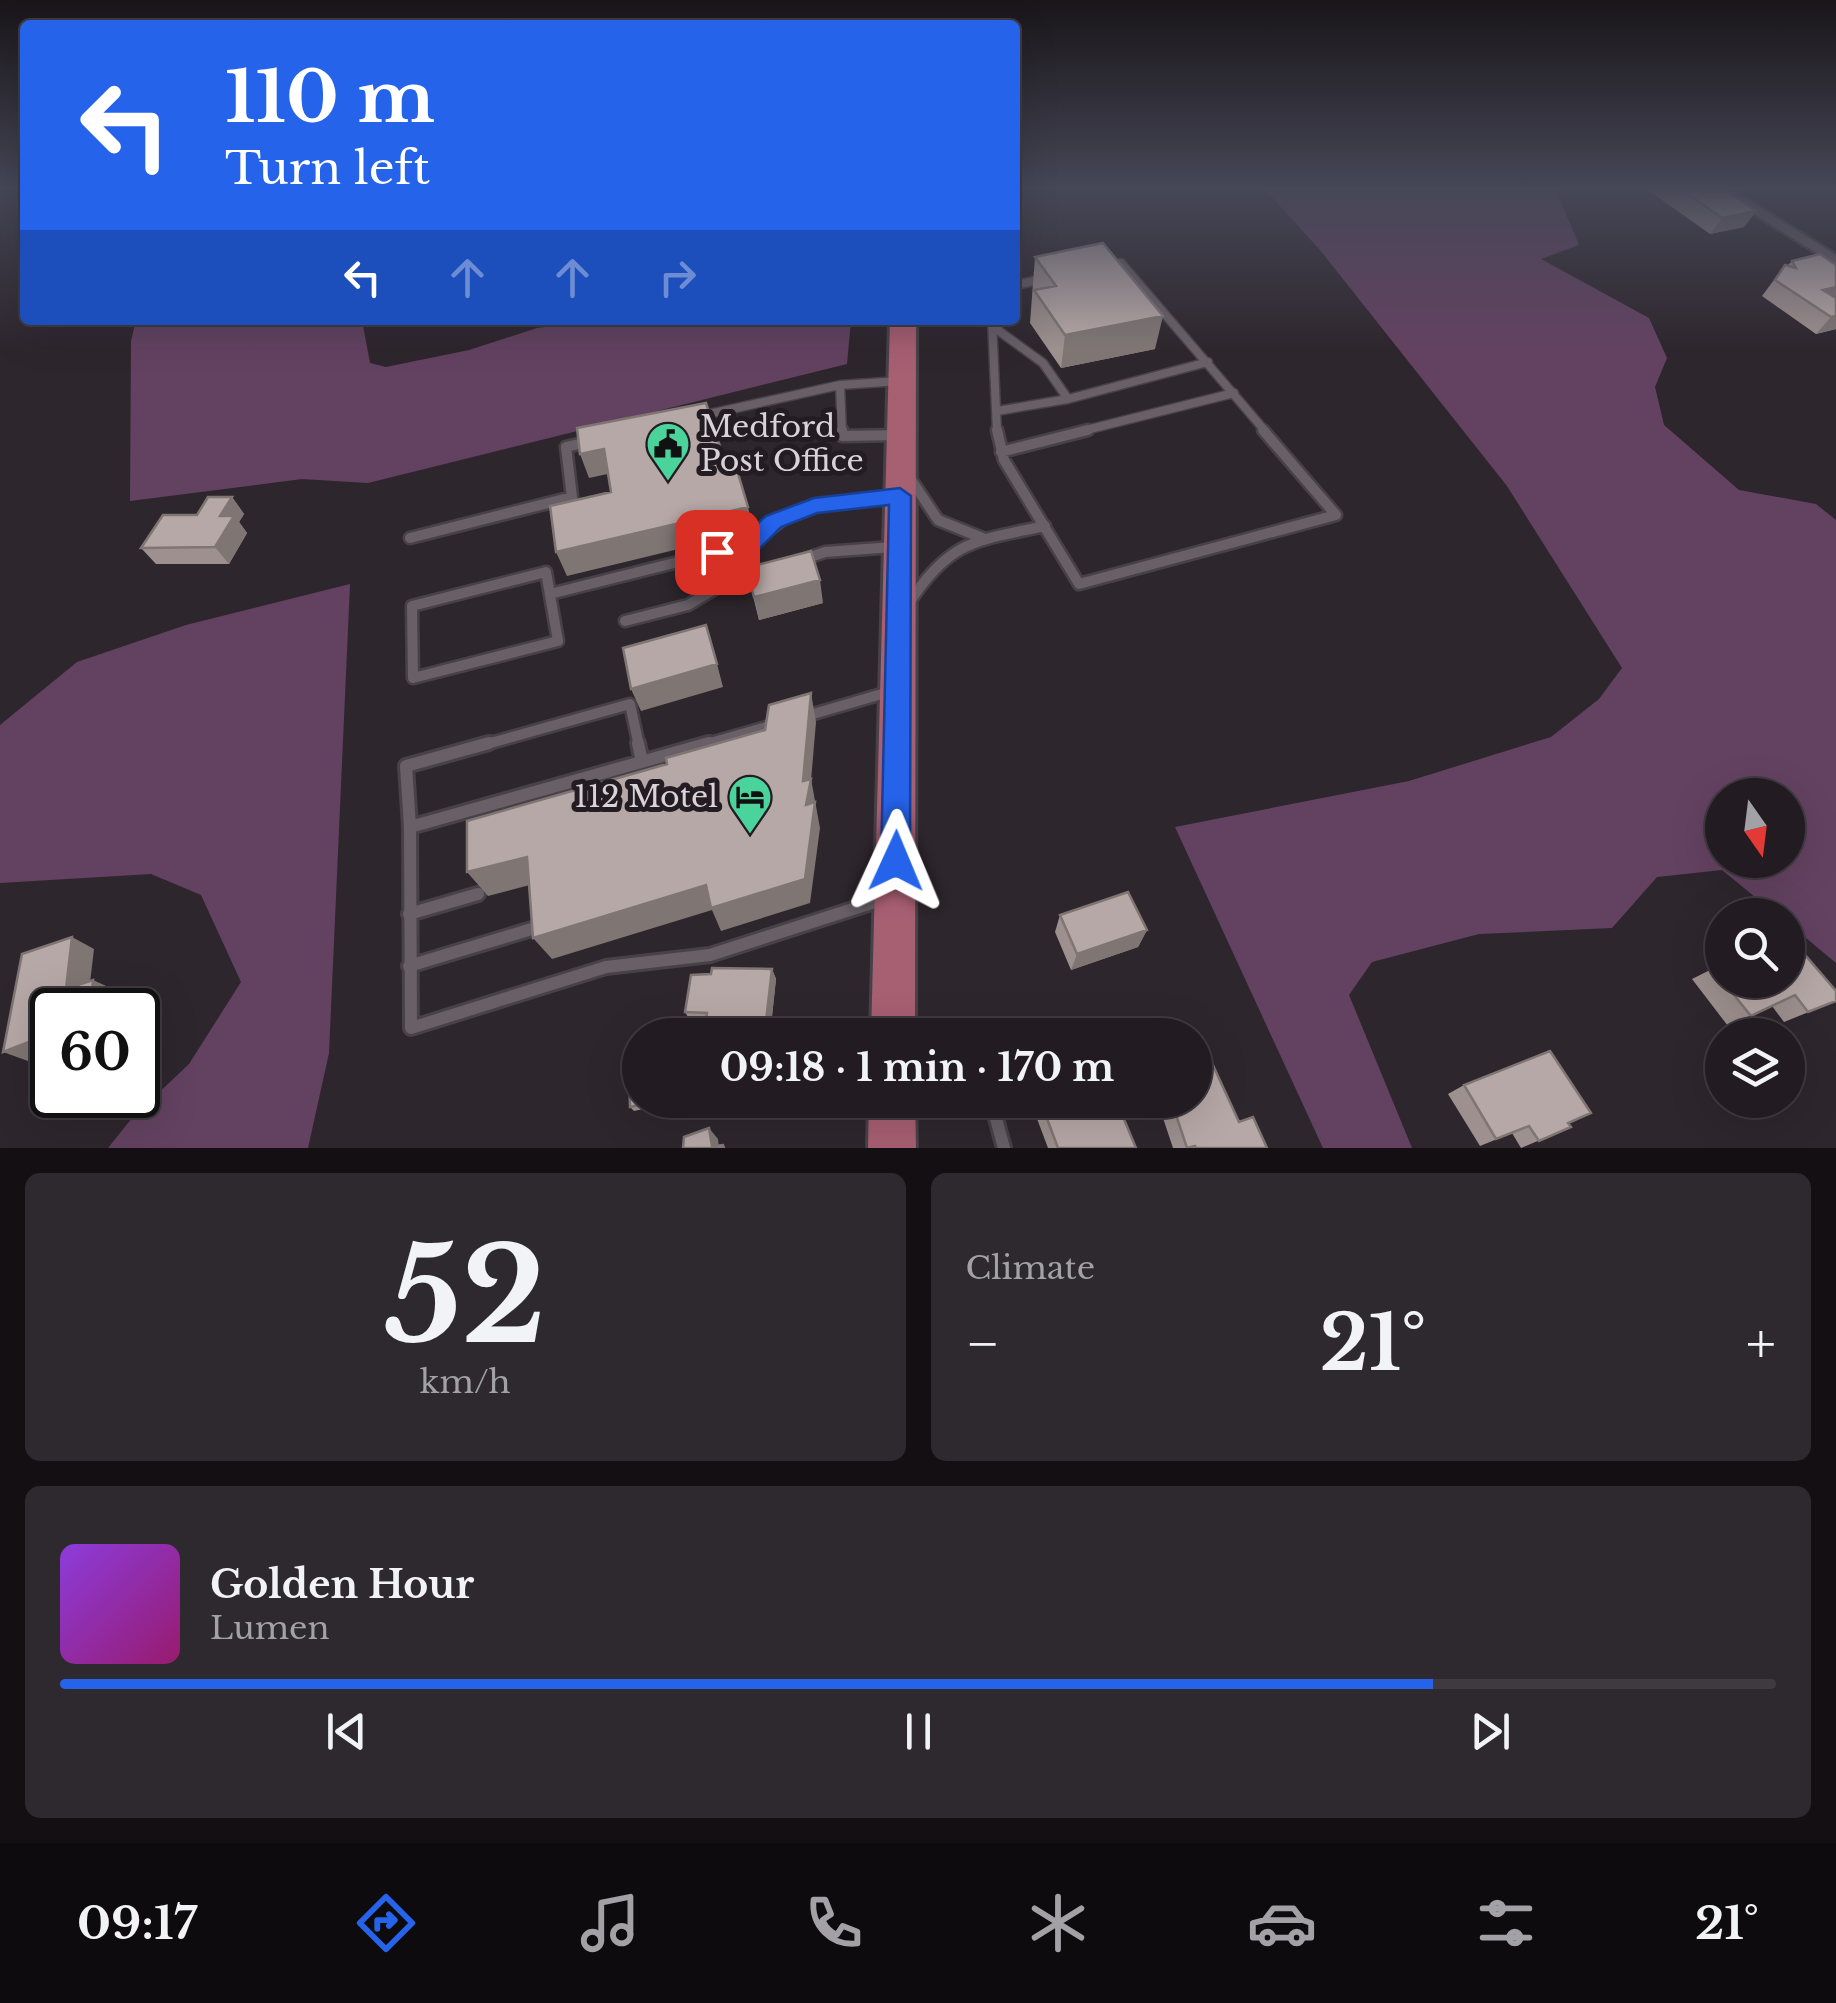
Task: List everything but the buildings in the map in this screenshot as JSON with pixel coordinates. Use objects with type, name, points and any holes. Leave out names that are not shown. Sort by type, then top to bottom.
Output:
[{"type":"main road","points":[[893,1018],[902,325]]},
{"type":"main road","points":[[892,1118],[892,1148]]},
{"type":"street","points":[[1805,242],[1836,261]]},
{"type":"lane","points":[[992,325],[1001,452],[1078,584],[1336,515],[1121,263],[1103,266]]},
{"type":"lane","points":[[1020,283],[1050,277]]},
{"type":"lane","points":[[995,325],[1043,363],[1068,399]]},
{"type":"lane","points":[[998,411],[1068,399],[1208,362]]},
{"type":"lane","points":[[694,418],[840,385],[902,381]]},
{"type":"lane","points":[[840,385],[842,436],[901,448],[929,515],[952,531],[986,540]]},
{"type":"lane","points":[[1001,452],[1234,393]]},
{"type":"lane","points":[[410,538],[572,498],[566,446],[602,438]]},
{"type":"lane","points":[[550,594],[750,544],[773,522],[814,506],[900,496]]},
{"type":"lane","points":[[899,619],[938,562],[986,540],[1045,526]]},
{"type":"lane","points":[[788,564],[825,552],[899,546]]},
{"type":"lane","points":[[624,621],[688,605],[715,588],[770,570]]},
{"type":"lane","points":[[546,572],[550,594],[558,641],[413,678],[412,606],[546,572]]},
{"type":"lane","points":[[410,828],[898,689]]},
{"type":"lane","points":[[642,762],[630,704],[406,766],[410,828],[410,1028],[606,967],[710,955],[895,896]]},
{"type":"lane","points":[[409,914],[478,894]]},
{"type":"lane","points":[[409,966],[535,928]]},
{"type":"lane","points":[[995,1118],[1004,1148]]},
{"type":"shaded area","points":[[1312,242],[1578,242],[1579,245],[1541,259],[1649,318],[1667,358],[1655,387],[1664,425],[1739,490],[1816,504],[1836,520],[1836,963],[1805,937],[1805,898],[1756,898],[1732,878],[1805,878],[1805,778],[1705,778],[1705,872],[1657,877],[1612,928],[1479,934],[1372,962],[1349,995],[1412,1148],[1323,1148],[1175,827],[1409,781],[1551,737],[1599,699],[1622,668],[1507,486]]},
{"type":"shaded area","points":[[135,325],[363,325],[370,363],[386,367],[561,325],[851,325],[847,364],[368,483],[302,479],[130,501],[131,341]]},
{"type":"shaded area","points":[[350,584],[329,1053],[308,1148],[108,1148],[132,1118],[160,1118],[160,1091],[189,1064],[241,982],[201,895],[151,874],[0,883],[0,725],[77,662],[186,625]]},
{"type":"place","name":"Medford Post Office","points":[[668,482]]},
{"type":"place","name":"112 Motel","points":[[750,835]]},
{"type":"route","points":[[717,552],[750,544],[773,522],[814,506],[900,496],[896,861]]}]
